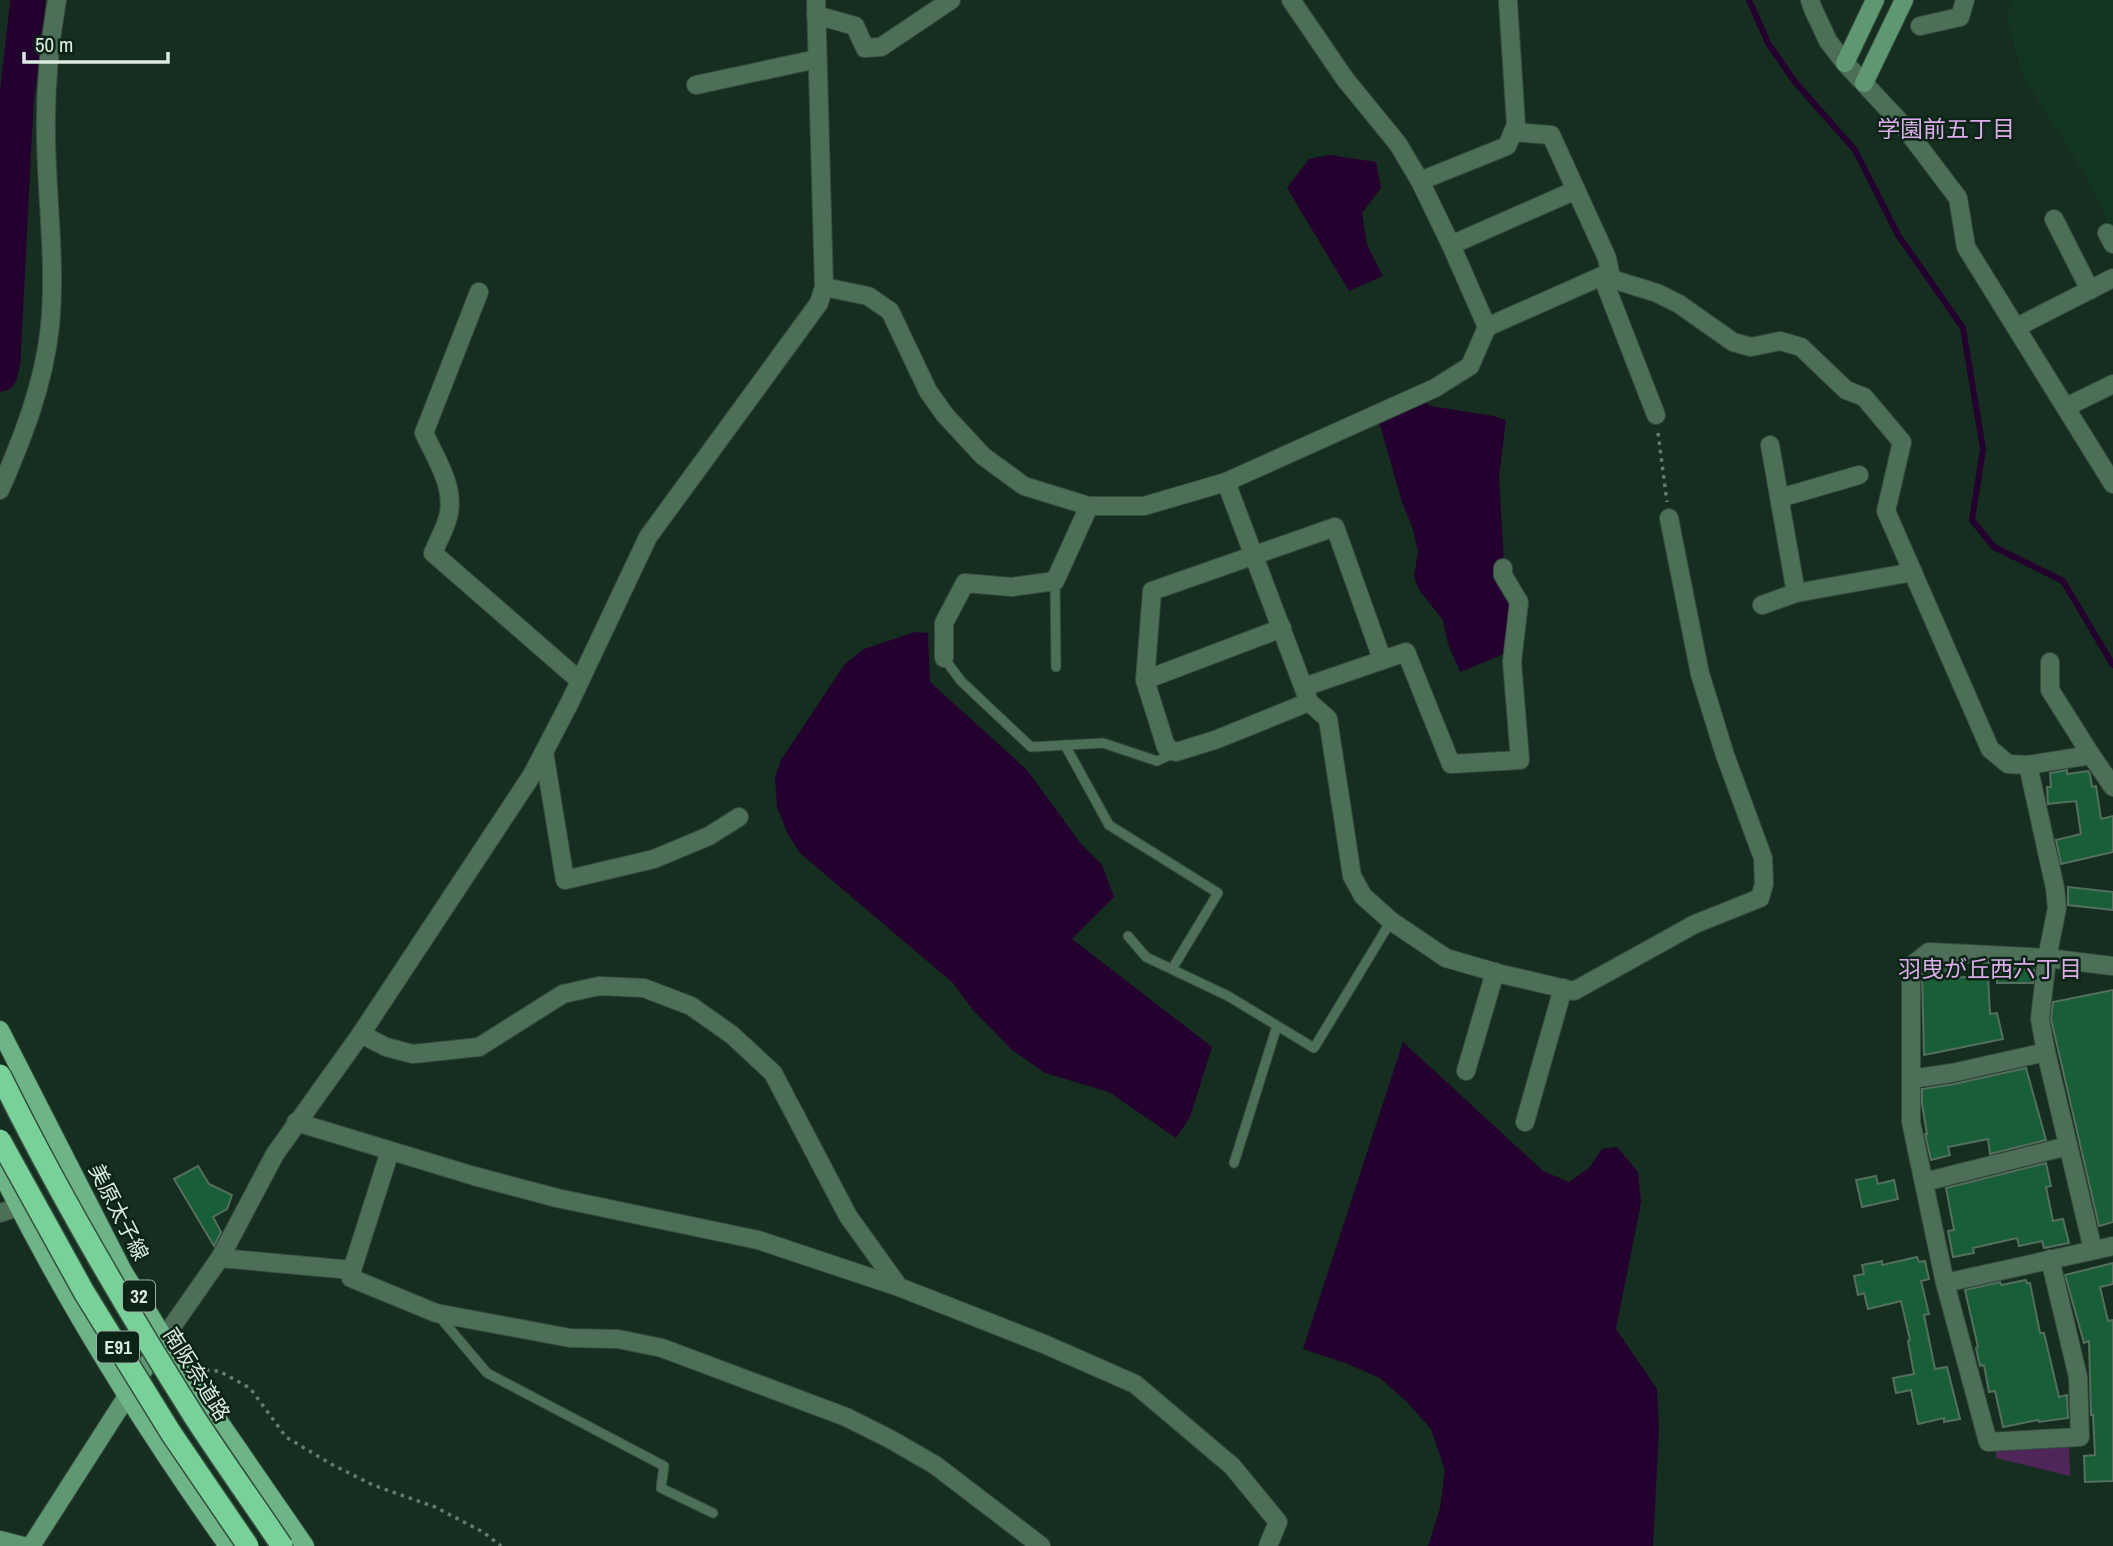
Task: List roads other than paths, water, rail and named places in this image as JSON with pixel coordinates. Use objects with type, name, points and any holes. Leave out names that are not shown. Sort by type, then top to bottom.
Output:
[{"type":"highway","name":"南阪奈道路","points":[[0,1074],[31,1139],[109,1278],[196,1419],[282,1546]]},
{"type":"highway","name":"E91","points":[[0,1140],[84,1293],[171,1433],[248,1546]]},
{"type":"main road","name":"美原太子線","points":[[0,1030],[123,1271],[183,1369],[305,1546]]},
{"type":"main road","points":[[0,1170],[71,1301],[127,1394],[228,1546]]},
{"type":"street","points":[[0,490],[27,425],[41,378],[50,328],[53,282],[46,138],[48,84],[57,0]]},
{"type":"street","points":[[31,1546],[127,1394],[220,1258],[275,1154],[361,1034],[525,786],[580,681],[648,537],[819,303],[824,287],[816,8],[855,26],[865,48],[881,47],[951,0]]},
{"type":"street","points":[[1291,0],[1345,79],[1398,144],[1420,181],[1487,327]]},
{"type":"street","points":[[1810,0],[1828,41],[1902,124],[1958,198],[1966,247],[2113,482]]},
{"type":"street","points":[[1845,63],[1875,0]]},
{"type":"street","points":[[1864,83],[1904,0]]},
{"type":"street","points":[[1920,26],[1960,17],[1965,0]]},
{"type":"street","points":[[1420,181],[1507,146],[1516,125],[1508,2]]},
{"type":"street","points":[[696,85],[817,60]]},
{"type":"street","points":[[1513,132],[1551,135],[1607,258],[1606,277],[1656,415]]},
{"type":"street","points":[[1451,245],[1576,190]]},
{"type":"street","points":[[2054,219],[2090,290]]},
{"type":"street","points":[[824,287],[868,296],[890,311],[928,391],[945,415],[984,456],[1024,486],[1089,506],[1143,506],[1226,482],[1435,388],[1470,366],[1487,327],[1606,277],[1657,293],[1679,304],[1733,342],[1751,347],[1780,341],[1801,347],[1846,390],[1864,397],[1902,442],[1886,511],[1990,749],[2008,764],[2028,765],[2091,755]]},
{"type":"street","points":[[2017,327],[2113,278]]},
{"type":"street","points":[[479,292],[424,433],[450,496],[449,516],[433,552],[580,681]]},
{"type":"street","points":[[2066,407],[2113,384]]},
{"type":"street","points":[[1770,446],[1796,593]]},
{"type":"street","points":[[1780,498],[1858,475]]},
{"type":"street","points":[[1226,482],[1306,694],[1328,719],[1352,876],[1363,896],[1391,921],[1446,958],[1574,991],[1695,924],[1760,898],[1765,884],[1763,858],[1725,755],[1700,674],[1669,518]]},
{"type":"street","points":[[944,658],[944,623],[965,583],[1012,587],[1055,581],[1089,506]]},
{"type":"street","points":[[1382,659],[1335,527],[1152,591],[1145,680],[1166,747],[1176,752],[1215,740],[1306,694],[1382,659],[1406,652],[1451,764],[1520,760],[1512,662],[1519,602],[1503,575],[1503,568]]},
{"type":"street","points":[[1762,605],[1796,593],[1913,572]]},
{"type":"street","points":[[1145,680],[1282,628]]},
{"type":"street","points":[[2050,662],[2050,690],[2113,788]]},
{"type":"street","points":[[544,752],[565,880],[654,859],[709,836],[739,817]]},
{"type":"street","points":[[2028,765],[2057,908],[2047,958],[2040,1019],[2093,1250]]},
{"type":"street","points":[[2050,1259],[2078,1377],[2080,1437],[1988,1442],[1945,1283],[1911,1122],[1911,966],[1929,952],[2047,958],[2113,967]]},
{"type":"street","points":[[1466,1071],[1495,972]]},
{"type":"street","points":[[361,1034],[386,1047],[413,1054],[479,1047],[563,994],[598,986],[644,988],[691,1006],[732,1035],[773,1073],[848,1216],[899,1287]]},
{"type":"street","points":[[1525,1122],[1563,988]]},
{"type":"street","points":[[1911,1079],[1952,1073],[2046,1052]]},
{"type":"street","points":[[296,1122],[557,1198],[758,1240],[899,1287],[1044,1344],[1135,1384],[1232,1466],[1278,1522],[1268,1546]]},
{"type":"street","points":[[1924,1182],[2068,1146]]},
{"type":"street","points":[[390,1151],[351,1278],[436,1313],[570,1338],[618,1339],[662,1348],[826,1409],[890,1439],[935,1465],[1041,1546]]},
{"type":"street","points":[[0,1213],[18,1207]]},
{"type":"street","points":[[1945,1283],[2113,1245]]},
{"type":"street","points":[[220,1258],[352,1270]]},
{"type":"street","points":[[0,1540],[23,1546]]},
{"type":"lane","points":[[1055,581],[1056,667]]},
{"type":"lane","points":[[944,658],[961,681],[1031,747],[1103,743],[1157,761],[1176,752]]},
{"type":"lane","points":[[1065,745],[1109,825],[1218,892],[1172,969]]},
{"type":"lane","points":[[1128,936],[1146,957],[1228,996],[1314,1048],[1391,921]]},
{"type":"lane","points":[[1234,1163],[1277,1026]]},
{"type":"lane","points":[[436,1313],[487,1373],[664,1466],[661,1489],[712,1513]]},
{"type":"waterway","points":[[0,374],[3,360],[16,104],[28,0]]},
{"type":"waterway","points":[[1749,0],[1768,43],[1795,82],[1855,150],[1898,235],[1963,328],[1983,449],[1972,520],[1994,547],[2063,581],[2113,665]]},
{"type":"district","name":"学園前五丁目","points":[[1946,128]]},
{"type":"district","name":"羽曳が丘西六丁目","points":[[1990,968]]}]
